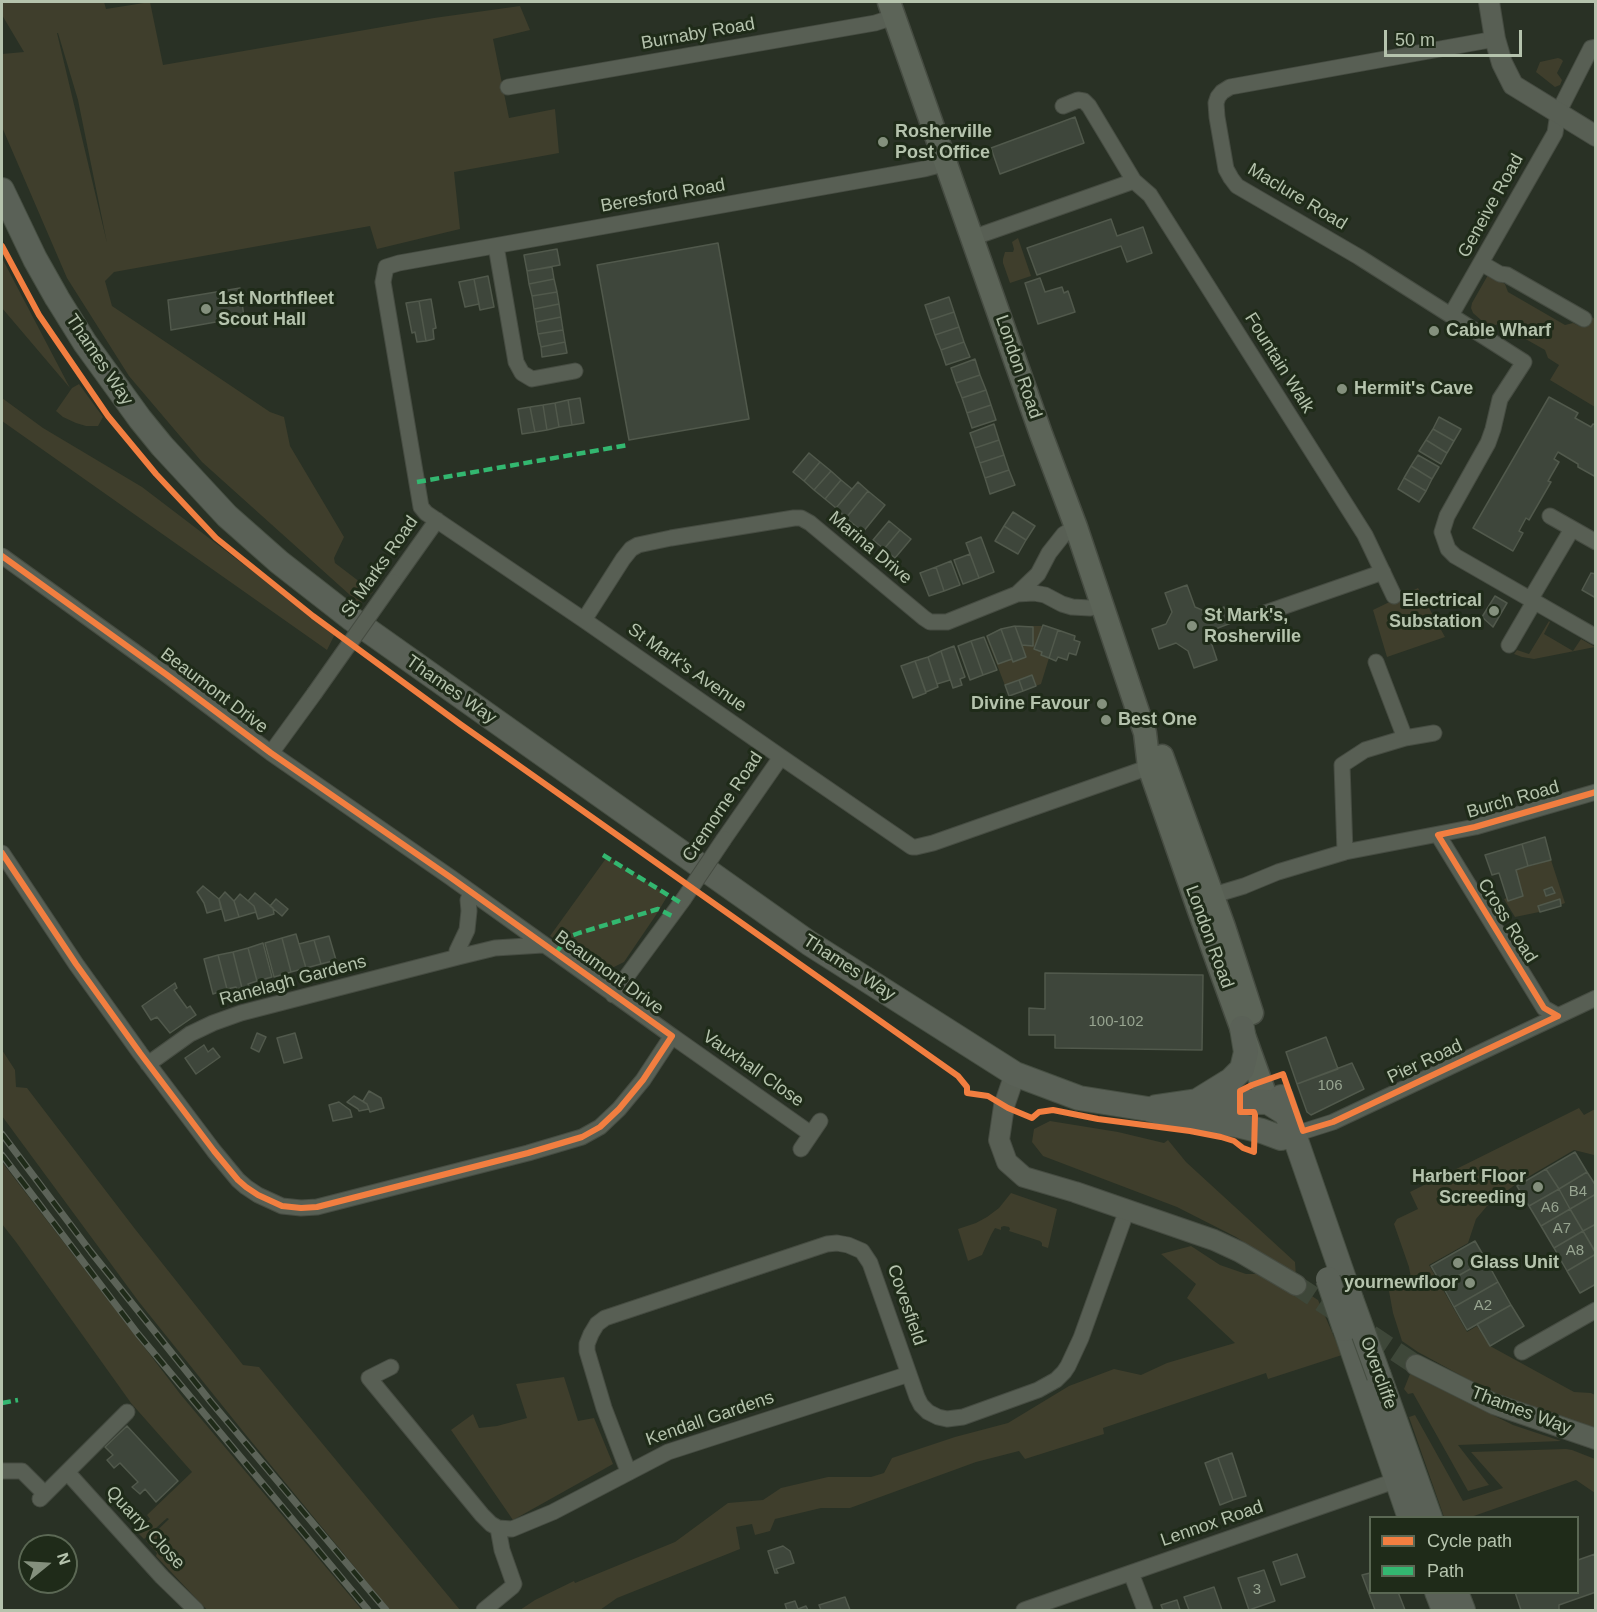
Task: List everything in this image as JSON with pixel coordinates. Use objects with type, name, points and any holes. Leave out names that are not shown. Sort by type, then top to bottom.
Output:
[{"type":"main road","name":"London Road","points":[[892,9],[1076,527],[1145,733],[1286,1120],[1320,1230]]},
{"type":"main road","name":"Thames Way","points":[[2,190],[35,259],[85,344],[162,446],[227,516],[251,538],[352,620],[799,936],[1015,1074],[1079,1098],[1148,1109],[1180,1119],[1237,1125],[1262,1131],[1286,1120]]},
{"type":"main road","name":"London Road","points":[[1204,898],[1242,1028],[1286,1120]]},
{"type":"main road","points":[[1197,1101],[1230,1080],[1242,1069],[1245,1052],[1242,1028]]},
{"type":"main road","name":"Thames Way","points":[[1148,1109],[1197,1101],[1286,1120]]},
{"type":"main road","name":"Overcliffe","points":[[1320,1230],[1328,1279],[1369,1372],[1406,1477],[1429,1516]]},
{"type":"main road","name":"Overcliffe","points":[[1320,1230],[1351,1299],[1369,1372]]},
{"type":"main road","name":"Overcliffe","points":[[1406,1477],[1410,1516]]},
{"type":"main road","points":[[1437,1594],[1444,1611]]},
{"type":"main road","points":[[1446,1594],[1452,1611]]},
{"type":"main road","points":[[1456,1594],[1463,1611]]},
{"type":"street","points":[[1489,2],[1495,39],[1502,63],[1513,85],[1596,136]]},
{"type":"street","name":"Burnaby Road","points":[[508,87],[879,22],[892,9]]},
{"type":"street","name":"Maclure Road","points":[[1495,39],[1240,84],[1222,92],[1216,103],[1226,169],[1237,186],[1359,257],[1524,362],[1502,396],[1488,443],[1447,516],[1442,531],[1448,549],[1453,555],[1532,601]]},
{"type":"street","name":"Geneive Road","points":[[1451,315],[1555,132],[1558,113],[1591,48],[1596,47]]},
{"type":"street","name":"Fountain Walk","points":[[1063,106],[1078,100],[1084,101],[1089,106],[1134,181],[1150,195],[1365,535],[1394,596]]},
{"type":"street","name":"Beresford Road","points":[[386,267],[399,262],[927,169],[946,163]]},
{"type":"street","points":[[972,238],[1134,181]]},
{"type":"street","points":[[496,246],[516,362],[522,373],[532,379],[575,371]]},
{"type":"street","points":[[1482,263],[1584,319]]},
{"type":"street","name":"St Mark's Avenue","points":[[386,267],[383,282],[421,507],[426,513],[910,846],[933,843],[1157,765]]},
{"type":"street","points":[[1550,516],[1596,542]]},
{"type":"street","name":"Marina Drive","points":[[584,620],[623,559],[636,546],[794,518],[801,518],[810,523],[930,622],[947,622],[1017,594],[1034,592],[1072,607],[1090,608],[1102,605]]},
{"type":"street","name":"St Marks Road","points":[[271,753],[437,520]]},
{"type":"street","name":"Marina Drive","points":[[1017,594],[1038,574],[1049,553],[1064,534],[1076,527]]},
{"type":"street","points":[[1509,645],[1572,529]]},
{"type":"street","name":"Beaumont Drive","points":[[2,556],[271,753],[672,1036],[623,1105],[606,1122],[582,1137],[322,1206],[291,1208],[276,1204],[253,1192],[238,1180],[214,1151],[76,964],[2,853]]},
{"type":"street","points":[[1262,614],[1383,572]]},
{"type":"street","points":[[1532,601],[1596,637]]},
{"type":"street","points":[[1376,662],[1405,738]]},
{"type":"street","points":[[1345,852],[1341,765],[1365,750],[1405,738],[1434,733]]},
{"type":"street","name":"Cremorne Road","points":[[613,995],[683,900],[781,757]]},
{"type":"street","name":"Burch Road","points":[[1204,898],[1345,852],[1475,827],[1596,792]]},
{"type":"street","name":"Cross Road","points":[[1438,835],[1544,1008],[1558,1016]]},
{"type":"street","points":[[458,957],[457,951],[467,930],[468,900],[471,893]]},
{"type":"street","name":"Ranelagh Gardens","points":[[148,1064],[190,1034],[241,1013],[502,947],[543,945]]},
{"type":"street","name":"Pier Road","points":[[1286,1120],[1331,1123],[1596,998]]},
{"type":"street","name":"Vauxhall Close","points":[[672,1036],[811,1134]]},
{"type":"street","points":[[1015,1074],[1004,1106],[999,1140],[1007,1162],[1024,1177],[1075,1192],[1214,1240],[1240,1252],[1296,1285]]},
{"type":"street","name":"Vauxhall Close","points":[[801,1149],[820,1121]]},
{"type":"street","name":"Covesfield","points":[[628,1471],[604,1408],[586,1349],[593,1329],[601,1320],[767,1263],[837,1243],[862,1251],[869,1260],[917,1397],[924,1408],[934,1416],[947,1419],[967,1416],[1029,1395],[1056,1380],[1068,1366],[1081,1338],[1127,1210]]},
{"type":"street","points":[[1522,1352],[1596,1310]]},
{"type":"street","name":"Thames Way","points":[[1416,1365],[1494,1404],[1596,1439]]},
{"type":"street","points":[[391,1367],[369,1378],[482,1515],[490,1524],[498,1528],[502,1550],[514,1584],[484,1611]]},
{"type":"street","name":"Kendall Gardens","points":[[498,1528],[512,1529],[553,1512],[668,1452],[909,1374]]},
{"type":"street","points":[[2,1471],[22,1471],[43,1497],[127,1412]]},
{"type":"street","name":"Quarry Close","points":[[67,1472],[196,1611]]},
{"type":"street","name":"Lennox Road","points":[[1024,1611],[1406,1477]]},
{"type":"street","points":[[1131,1573],[1145,1611]]},
{"type":"shaded area","points":[[2,2],[104,2],[106,9],[150,2],[163,65],[434,18],[520,6],[530,30],[493,39],[509,118],[555,109],[559,153],[454,172],[460,229],[377,249],[370,226],[114,272],[105,281],[112,306],[270,412],[284,417],[290,446],[344,537],[334,558],[335,563],[373,592],[360,604],[202,462],[129,376],[67,278],[2,127],[2,54],[24,52],[2,15]],"holes":[[[57,33],[78,100],[107,243]]]},
{"type":"shaded area","points":[[1558,58],[1563,61],[1557,73],[1562,80],[1560,85],[1555,87],[1536,72],[1540,62]]},
{"type":"shaded area","points":[[1018,238],[1031,276],[1010,283],[1003,259],[1005,252],[1013,252],[1012,242]]},
{"type":"shaded area","points":[[2,258],[70,388],[2,308]]},
{"type":"shaded area","points":[[1488,275],[1505,284],[1508,292],[1565,325],[1573,323],[1581,327],[1588,315],[1595,319],[1595,407],[1550,380],[1559,365],[1548,358],[1545,350],[1499,324],[1491,326],[1473,313],[1472,303]]},
{"type":"shaded area","points":[[79,384],[103,417],[98,426],[76,423],[56,411],[72,388]]},
{"type":"shaded area","points":[[2,398],[43,428],[142,487],[335,634],[327,650],[2,421]]},
{"type":"shaded area","points":[[1418,588],[1445,637],[1387,657],[1373,610]]},
{"type":"shaded area","points":[[1549,621],[1544,634],[1573,651],[1581,639],[1595,647],[1534,659],[1514,654],[1517,650],[1529,654]]},
{"type":"shaded area","points":[[1015,626],[1042,626],[1034,649],[1049,658],[1041,684],[1009,696],[986,636],[998,664],[1012,659],[1013,662],[1026,657]]},
{"type":"shaded area","points":[[607,857],[668,895],[624,962],[614,967],[601,968],[596,967],[550,936]]},
{"type":"shaded area","points":[[1551,860],[1565,903],[1544,911],[1515,917],[1504,899],[1507,898],[1508,901],[1523,896],[1516,870]]},
{"type":"shaded area","points":[[2,1050],[15,1070],[16,1087],[27,1088],[243,1365],[259,1367],[460,1610],[390,1610],[246,1435],[139,1302],[2,1116]]},
{"type":"shaded area","points":[[1579,1108],[1584,1115],[1595,1109],[1595,1154],[1574,1150],[1516,1184],[1487,1206],[1476,1219],[1468,1243],[1429,1265],[1467,1332],[1477,1326],[1490,1346],[1574,1392],[1595,1395],[1595,1428],[1535,1409],[1486,1389],[1418,1352],[1402,1341],[1389,1291],[1405,1286],[1411,1278],[1394,1224],[1397,1219],[1418,1209],[1410,1192]]},
{"type":"shaded area","points":[[1050,1121],[1118,1132],[1164,1143],[1168,1140],[1186,1162],[1295,1262],[1296,1276],[1236,1237],[1177,1207],[1043,1156],[1032,1142],[1034,1129]]},
{"type":"shaded area","points":[[2,1162],[181,1395],[362,1610],[207,1610],[156,1556],[157,1553],[146,1541],[169,1519],[167,1518],[144,1539],[137,1532],[150,1519],[147,1515],[192,1472],[131,1403],[2,1224]]},
{"type":"shaded area","points":[[1011,1193],[1057,1209],[1048,1248],[1042,1246],[1040,1241],[1009,1231],[1009,1227],[1004,1226],[1001,1230],[995,1228],[982,1255],[968,1261],[958,1229],[987,1217],[999,1208]]},
{"type":"shaded area","points":[[1191,1246],[1220,1265],[1246,1274],[1278,1274],[1318,1300],[1342,1355],[1268,1379],[1266,1373],[1103,1428],[1104,1434],[1025,1459],[1019,1451],[976,1462],[850,1508],[821,1508],[775,1519],[770,1531],[755,1535],[752,1524],[736,1527],[740,1549],[617,1598],[600,1610],[520,1610],[574,1581],[575,1583],[675,1542],[728,1503],[763,1500],[781,1488],[828,1477],[871,1477],[884,1473],[892,1458],[955,1437],[1008,1423],[1069,1386],[1114,1369],[1141,1375],[1167,1363],[1235,1343],[1187,1298],[1196,1284],[1161,1254]]},
{"type":"shaded area","points":[[1410,1374],[1513,1425],[1561,1441],[1458,1445],[1489,1485],[1468,1491],[1413,1393],[1408,1394],[1404,1389]]},
{"type":"shaded area","points":[[564,1377],[578,1421],[594,1418],[613,1464],[513,1520],[451,1430],[473,1414],[479,1428],[527,1418],[516,1384]]},
{"type":"shaded area","points":[[1415,1415],[1463,1501],[1503,1488],[1471,1452],[1572,1450],[1595,1459],[1595,1493],[1576,1480],[1474,1516],[1444,1516],[1409,1417]]},
{"type":"building","points":[[1075,117],[1084,143],[1000,174],[991,148]]},
{"type":"building","points":[[1111,219],[1117,236],[1143,227],[1152,253],[1127,262],[1121,246],[1037,275],[1027,248]]},
{"type":"building","points":[[718,243],[749,419],[629,440],[597,265]]},
{"type":"building","points":[[557,249],[560,265],[527,271],[524,255]]},
{"type":"building","points":[[552,267],[554,279],[529,284],[527,271]]},
{"type":"building","points":[[488,276],[494,307],[480,310],[474,279]]},
{"type":"building","points":[[1040,278],[1045,292],[1062,287],[1064,293],[1068,291],[1075,312],[1038,324],[1025,283]]},
{"type":"building","points":[[474,279],[479,304],[465,307],[459,282]]},
{"type":"building","points":[[554,279],[557,292],[532,296],[529,284]]},
{"type":"building","name":"1st Northfleet Scout Hall","points":[[240,288],[244,317],[171,330],[168,300]]},
{"type":"building","points":[[557,292],[559,304],[534,309],[532,296]]},
{"type":"building","points":[[949,297],[954,312],[930,320],[925,305]]},
{"type":"building","points":[[431,299],[436,328],[433,329],[434,339],[426,341],[419,301]]},
{"type":"building","points":[[419,301],[426,341],[417,342],[415,332],[412,333],[406,303]]},
{"type":"building","points":[[559,304],[561,317],[536,322],[534,309]]},
{"type":"building","points":[[954,312],[959,327],[935,335],[930,320]]},
{"type":"building","points":[[561,317],[563,330],[538,334],[536,322]]},
{"type":"building","points":[[959,327],[964,342],[941,350],[935,335]]},
{"type":"building","points":[[563,330],[565,342],[541,347],[538,334]]},
{"type":"building","points":[[565,342],[567,353],[542,357],[541,347]]},
{"type":"building","points":[[964,342],[970,357],[946,365],[941,350]]},
{"type":"building","points":[[975,359],[980,375],[956,383],[951,368]]},
{"type":"building","points":[[980,375],[986,390],[962,398],[956,383]]},
{"type":"building","points":[[986,390],[991,405],[967,413],[962,398]]},
{"type":"building","points":[[1549,397],[1578,413],[1575,418],[1591,427],[1593,424],[1596,425],[1596,477],[1558,452],[1554,459],[1559,462],[1548,481],[1551,482],[1529,520],[1526,518],[1519,531],[1523,533],[1513,551],[1473,528]]},
{"type":"building","points":[[580,398],[584,423],[572,425],[568,400]]},
{"type":"building","points":[[568,400],[572,425],[559,427],[555,403]]},
{"type":"building","points":[[555,403],[559,427],[547,430],[543,405]]},
{"type":"building","points":[[543,405],[547,430],[535,432],[530,407]]},
{"type":"building","points":[[991,405],[996,420],[972,428],[967,413]]},
{"type":"building","points":[[530,407],[535,432],[522,434],[518,409]]},
{"type":"building","points":[[1439,417],[1461,429],[1454,441],[1433,429]]},
{"type":"building","points":[[994,424],[999,440],[975,448],[970,433]]},
{"type":"building","points":[[1433,429],[1454,441],[1447,453],[1426,440]]},
{"type":"building","points":[[999,440],[1004,455],[980,463],[975,448]]},
{"type":"building","points":[[1426,440],[1447,453],[1441,464],[1419,451]]},
{"type":"building","points":[[809,453],[820,462],[804,481],[793,472]]},
{"type":"building","points":[[1004,455],[1009,470],[985,478],[980,463]]},
{"type":"building","points":[[1418,455],[1439,467],[1432,479],[1411,466]]},
{"type":"building","points":[[820,462],[831,471],[814,490],[804,481]]},
{"type":"building","points":[[1411,466],[1432,479],[1426,491],[1404,478]]},
{"type":"building","points":[[1009,470],[1015,485],[990,494],[985,478]]},
{"type":"building","points":[[831,471],[841,480],[825,499],[814,490]]},
{"type":"building","points":[[1404,478],[1426,491],[1419,502],[1398,489]]},
{"type":"building","points":[[841,480],[852,489],[836,508],[825,499]]},
{"type":"building","points":[[858,482],[868,491],[846,518],[836,508]]},
{"type":"building","points":[[868,491],[885,505],[863,532],[846,518]]},
{"type":"building","points":[[1013,512],[1035,526],[1026,540],[1004,526]]},
{"type":"building","points":[[889,521],[900,530],[884,549],[873,540]]},
{"type":"building","points":[[1004,526],[1026,540],[1018,554],[995,541]]},
{"type":"building","points":[[900,530],[911,539],[895,558],[884,549]]},
{"type":"building","points":[[981,537],[994,572],[979,578],[966,543]]},
{"type":"building","points":[[970,554],[979,578],[963,584],[954,560]]},
{"type":"building","points":[[951,561],[960,585],[944,591],[936,567]]},
{"type":"building","points":[[936,567],[944,591],[929,596],[920,573]]},
{"type":"building","points":[[1591,573],[1596,574],[1596,598],[1582,590]]},
{"type":"building","name":"St Mark's, Rosherville","points":[[1187,585],[1195,607],[1209,613],[1224,607],[1231,623],[1218,628],[1210,639],[1217,660],[1194,668],[1188,651],[1176,643],[1159,649],[1152,629],[1166,624],[1172,612],[1165,593]]},
{"type":"building","name":"Electrical Substation","points":[[1495,596],[1507,603],[1493,627],[1482,617]]},
{"type":"building","points":[[1043,625],[1058,630],[1049,658],[1034,649]]},
{"type":"building","points":[[1015,626],[1026,657],[1013,662],[1001,629]]},
{"type":"building","points":[[1015,626],[1033,627],[1033,646],[1022,645]]},
{"type":"building","points":[[1001,629],[1012,659],[998,664],[987,636]]},
{"type":"building","points":[[1058,630],[1075,636],[1074,640],[1080,642],[1076,655],[1069,653],[1067,660],[1058,657],[1056,661],[1049,658]]},
{"type":"building","points":[[984,637],[997,670],[983,675],[971,641]]},
{"type":"building","points":[[971,641],[983,675],[970,680],[958,646]]},
{"type":"building","points":[[954,646],[965,677],[960,679],[962,685],[953,688],[941,651]]},
{"type":"building","points":[[941,651],[950,680],[937,684],[928,657]]},
{"type":"building","points":[[928,657],[938,687],[926,692],[915,661]]},
{"type":"building","points":[[915,661],[926,693],[913,698],[901,666]]},
{"type":"building","points":[[1032,675],[1036,686],[1023,691],[1019,680]]},
{"type":"building","points":[[1019,680],[1023,691],[1009,696],[1005,685]]},
{"type":"building","points":[[1545,837],[1551,860],[1528,866],[1522,844]]},
{"type":"building","points":[[1522,844],[1528,866],[1516,870],[1523,896],[1508,901],[1499,873],[1492,875],[1485,855]]},
{"type":"building","points":[[203,886],[219,899],[221,909],[207,913],[197,892]]},
{"type":"building","points":[[1552,887],[1555,893],[1546,896],[1544,890]]},
{"type":"building","points":[[225,892],[234,901],[239,917],[225,921],[219,899]]},
{"type":"building","points":[[255,893],[273,908],[274,914],[258,919],[254,906],[248,901]]},
{"type":"building","points":[[240,894],[254,906],[256,912],[239,917],[234,901]]},
{"type":"building","points":[[276,899],[288,909],[282,916],[270,906]]},
{"type":"building","points":[[1560,899],[1561,906],[1540,912],[1538,906]]},
{"type":"building","points":[[296,934],[306,968],[291,972],[282,938]]},
{"type":"building","points":[[329,936],[336,960],[321,964],[314,940]]},
{"type":"building","points":[[282,938],[291,972],[274,977],[265,943]]},
{"type":"building","points":[[314,940],[321,964],[306,968],[299,944]]},
{"type":"building","points":[[263,943],[272,977],[257,981],[248,948]]},
{"type":"building","points":[[248,948],[257,981],[242,988],[233,952]]},
{"type":"building","points":[[233,952],[242,988],[227,989],[218,955]]},
{"type":"building","points":[[218,955],[227,989],[213,994],[204,959]]},
{"type":"building","points":[[1045,973],[1203,975],[1202,1050],[1055,1048],[1055,1035],[1029,1035],[1029,1008],[1045,1009]]},
{"type":"building","points":[[175,983],[177,988],[174,990],[187,1008],[190,1006],[196,1015],[170,1033],[157,1017],[151,1020],[142,1006]]},
{"type":"building","points":[[257,1033],[266,1037],[259,1052],[251,1048]]},
{"type":"building","points":[[295,1033],[302,1058],[284,1063],[277,1038]]},
{"type":"building","points":[[1326,1037],[1338,1069],[1297,1084],[1286,1052]]},
{"type":"building","points":[[204,1045],[208,1052],[213,1048],[220,1057],[196,1074],[185,1058]]},
{"type":"building","points":[[1352,1063],[1364,1089],[1311,1115],[1307,1112],[1297,1084]]},
{"type":"building","points":[[369,1091],[381,1098],[384,1108],[370,1112],[363,1101]]},
{"type":"building","points":[[354,1096],[367,1104],[369,1109],[359,1111],[347,1102]]},
{"type":"building","points":[[339,1102],[350,1110],[352,1117],[333,1121],[329,1105]]},
{"type":"building","points":[[1575,1152],[1587,1172],[1559,1189],[1546,1169]]},
{"type":"building","name":"Harbert Floor Screeding","points":[[1546,1169],[1559,1189],[1529,1206],[1517,1186]]},
{"type":"building","points":[[1587,1172],[1596,1186],[1596,1194],[1570,1209],[1559,1189]]},
{"type":"building","points":[[1559,1189],[1570,1209],[1541,1226],[1529,1206]]},
{"type":"building","points":[[1596,1194],[1596,1224],[1583,1231],[1570,1209]]},
{"type":"building","points":[[1570,1209],[1583,1231],[1554,1248],[1541,1226]]},
{"type":"building","points":[[1596,1224],[1596,1253],[1583,1231]]},
{"type":"building","points":[[1583,1231],[1596,1254],[1567,1271],[1554,1248]]},
{"type":"building","name":"Glass Unit","points":[[1475,1241],[1486,1260],[1442,1285],[1431,1266]]},
{"type":"building","points":[[1596,1254],[1596,1284],[1580,1293],[1567,1271]]},
{"type":"building","name":"yournewfloor","points":[[1486,1260],[1498,1282],[1454,1307],[1442,1285]]},
{"type":"building","points":[[1498,1282],[1511,1305],[1467,1330],[1454,1307]]},
{"type":"building","points":[[1511,1305],[1524,1326],[1490,1346],[1477,1324]]},
{"type":"building","points":[[127,1426],[178,1481],[156,1502],[145,1489],[140,1494],[132,1487],[138,1482],[120,1463],[114,1468],[107,1460],[113,1455],[105,1447]]},
{"type":"building","points":[[1232,1453],[1246,1496],[1233,1500],[1218,1458]]},
{"type":"building","points":[[1218,1458],[1233,1500],[1220,1505],[1205,1463]]},
{"type":"building","points":[[783,1546],[790,1551],[794,1563],[776,1569],[778,1573],[775,1573],[768,1551]]},
{"type":"building","points":[[1297,1554],[1305,1577],[1281,1585],[1273,1562]]},
{"type":"building","points":[[1595,1554],[1596,1592],[1559,1605],[1559,1610],[1521,1610],[1516,1594],[1579,1594],[1579,1560]]},
{"type":"building","points":[[1264,1570],[1275,1601],[1249,1610],[1238,1578]]},
{"type":"building","points":[[1369,1573],[1369,1594],[1362,1575]]},
{"type":"building","points":[[1214,1587],[1222,1610],[1189,1610],[1184,1597]]},
{"type":"building","points":[[1369,1594],[1399,1594],[1405,1610],[1375,1610]]},
{"type":"building","points":[[845,1597],[850,1610],[821,1610],[819,1605]]},
{"type":"building","points":[[1177,1600],[1180,1610],[1163,1610],[1161,1605]]},
{"type":"building","points":[[795,1601],[798,1609],[806,1606],[808,1610],[787,1610],[785,1604]]},
{"type":"tunnel","points":[[1296,1285],[1416,1365]]},
{"type":"railway","points":[[2,1134],[91,1252],[211,1402],[386,1610]]},
{"type":"railway","points":[[2,1155],[138,1334],[368,1610]]},
{"type":"marked path","points":[[417,482],[628,445]]},
{"type":"marked path","points":[[603,855],[681,903]]},
{"type":"marked path","points":[[555,954],[568,937],[579,933],[658,909],[672,916]]},
{"type":"marked path","points":[[2,1403],[18,1400]]},
{"type":"cycle path","points":[[2,246],[39,315],[108,416],[156,474],[216,538],[313,616],[460,724],[958,1076],[967,1087],[967,1093],[988,1096],[1032,1118],[1039,1112],[1053,1110],[1221,1137],[1254,1152],[1254,1112],[1240,1112],[1240,1091],[1252,1085],[1283,1074],[1303,1131],[1333,1122],[1558,1016]]},
{"type":"cycle path","points":[[2,556],[271,753],[450,877],[672,1036],[643,1080],[619,1109],[600,1127],[582,1137],[317,1207],[282,1206],[246,1187],[214,1151],[76,964],[2,853]]},
{"type":"cycle path","points":[[1558,1016],[1544,1008],[1438,835],[1475,827],[1596,792]]},
{"type":"place","name":"Rosherville Post Office","points":[[883,142]]},
{"type":"place","name":"1st Northfleet Scout Hall","points":[[206,309]]},
{"type":"place","name":"Cable Wharf","points":[[1434,331]]},
{"type":"place","name":"Hermit's Cave","points":[[1342,389]]},
{"type":"place","name":"Electrical Substation","points":[[1494,611]]},
{"type":"place","name":"St Mark's, Rosherville","points":[[1192,626]]},
{"type":"place","name":"Divine Favour","points":[[1102,704]]},
{"type":"place","name":"Best One","points":[[1106,720]]},
{"type":"place","name":"Harbert Floor Screeding","points":[[1538,1187]]},
{"type":"place","name":"Glass Unit","points":[[1458,1263]]},
{"type":"place","name":"yournewfloor","points":[[1470,1283]]}]
